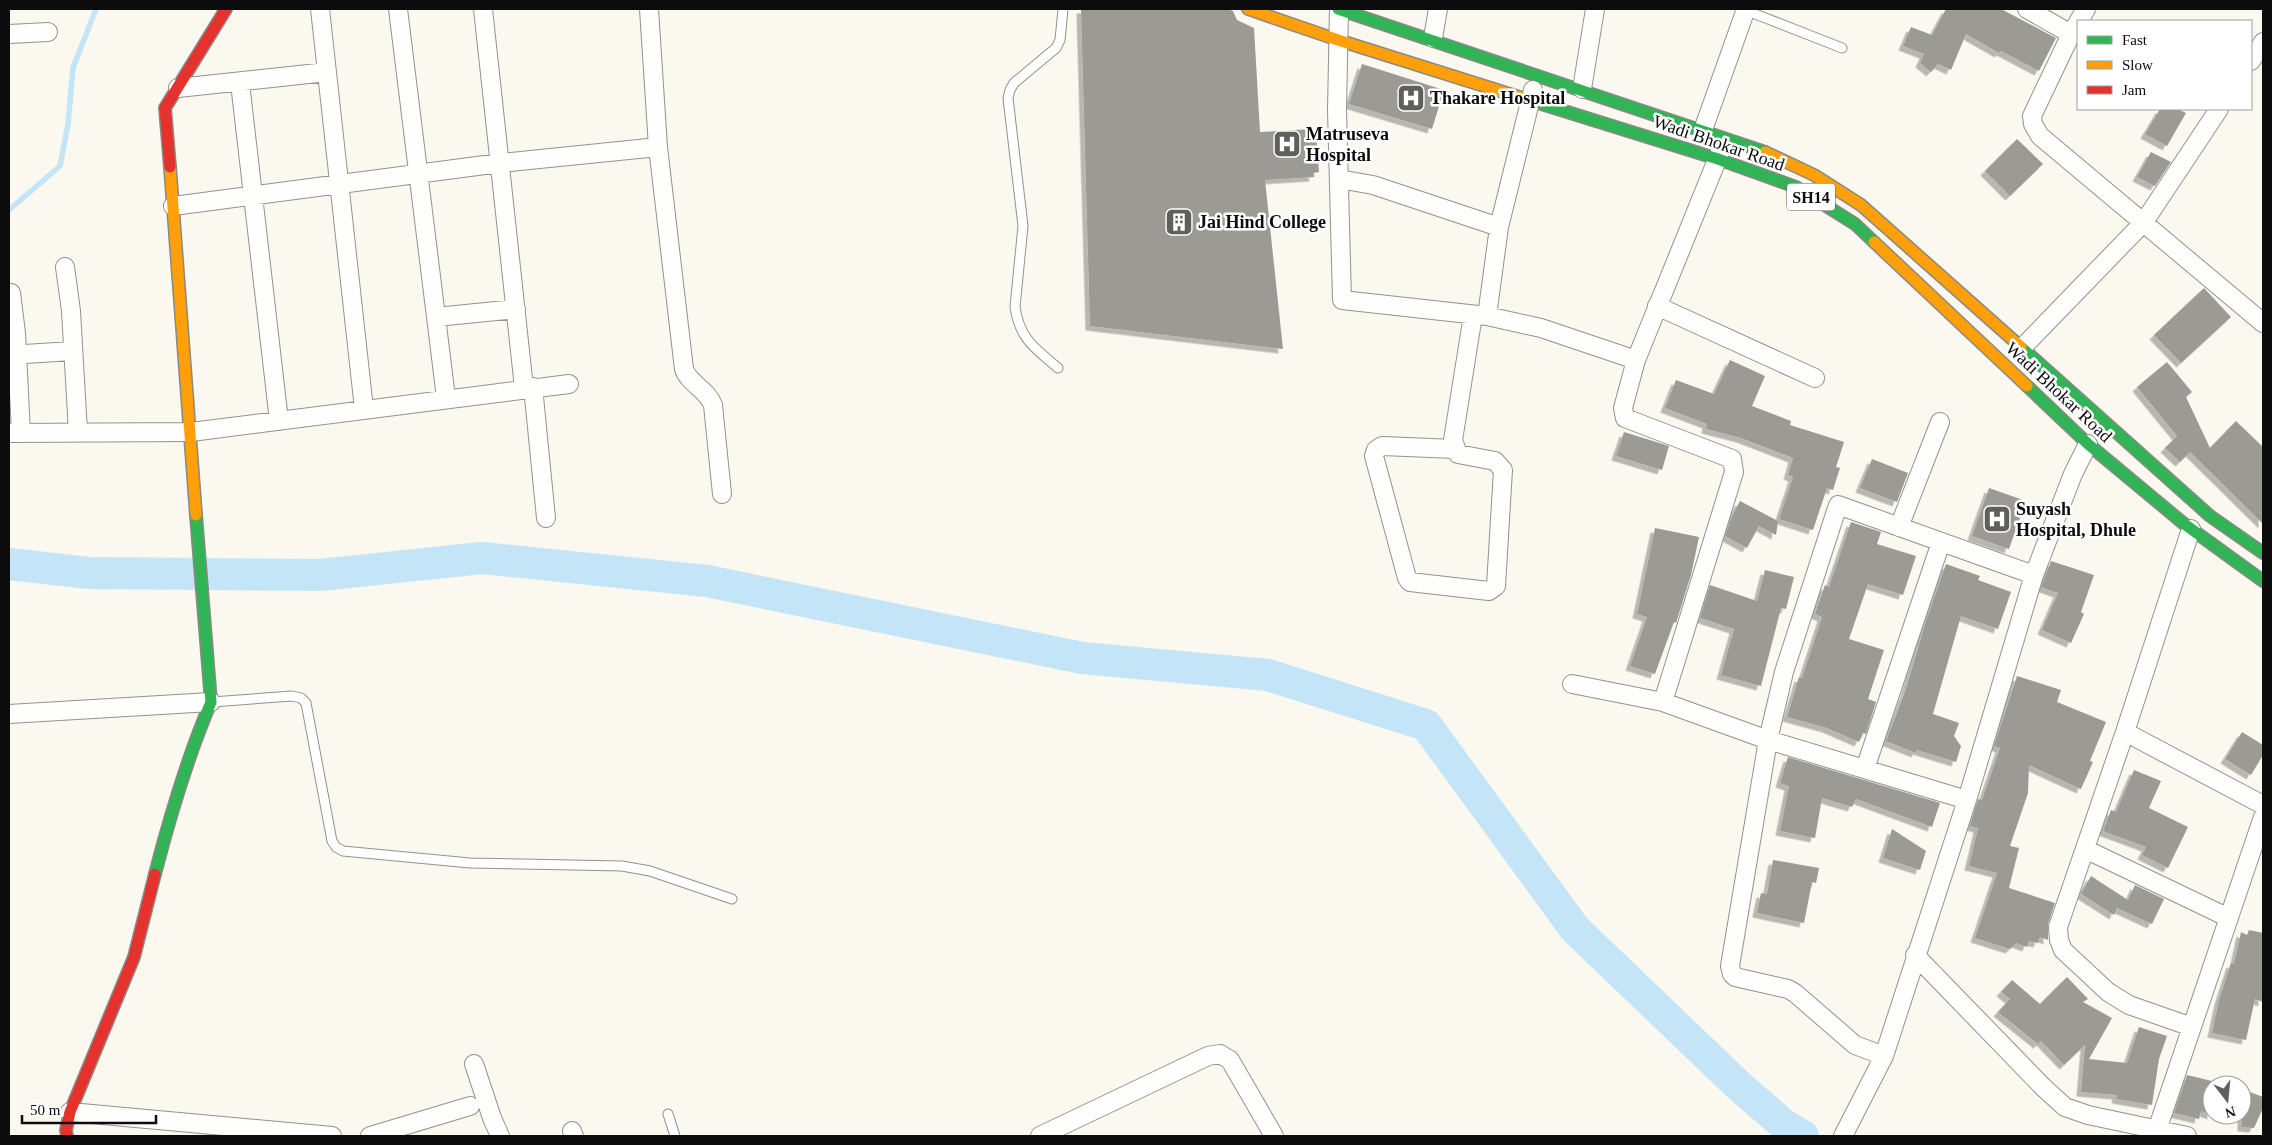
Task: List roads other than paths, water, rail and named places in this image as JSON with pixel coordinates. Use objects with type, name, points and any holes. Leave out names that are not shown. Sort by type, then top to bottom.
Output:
[{"type":"main road","points":[[67,1136],[66,1130],[70,1112],[134,957],[171,813],[199,730],[211,702],[203,619],[191,432],[165,108],[226,9]]},
{"type":"main road","name":"Wadi Bhokar Road","points":[[1248,9],[1338,40],[1718,159],[1796,188],[1854,224],[2088,444],[2191,529],[2258,577]]},
{"type":"main road","name":"Wadi Bhokar Road","points":[[1338,9],[1433,38],[1755,147],[1814,175],[1861,205],[2210,516],[2263,555]]},
{"type":"street","points":[[320,9],[364,409]]},
{"type":"street","points":[[398,9],[446,398]]},
{"type":"street","points":[[483,9],[516,309],[529,388],[546,518]]},
{"type":"street","points":[[649,9],[658,146],[684,370],[686,375],[710,396],[713,406],[722,494]]},
{"type":"street","points":[[1338,9],[1342,300],[1480,315],[1541,328],[1636,360]]},
{"type":"street","points":[[1433,38],[1438,9]]},
{"type":"street","points":[[1582,88],[1595,9]]},
{"type":"street","points":[[1703,130],[1746,9]]},
{"type":"street","points":[[2027,9],[2071,34]]},
{"type":"street","points":[[2079,20],[2086,9]]},
{"type":"street","points":[[2077,24],[2032,116],[2033,124],[2040,136],[2263,323]]},
{"type":"street","points":[[9,34],[48,32]]},
{"type":"street","points":[[2252,59],[2263,42]]},
{"type":"street","points":[[178,88],[240,83],[327,72]]},
{"type":"street","points":[[1455,449],[1382,446],[1376,450],[1374,456],[1403,572],[1410,582],[1489,591],[1496,586],[1504,470],[1495,461],[1458,454],[1452,440],[1499,227],[1537,74]]},
{"type":"street","points":[[240,83],[279,421]]},
{"type":"street","points":[[2021,349],[2144,222],[2218,110]]},
{"type":"street","points":[[1663,702],[1735,465],[1732,459],[1625,418],[1623,408],[1636,360],[1726,138]]},
{"type":"street","points":[[173,206],[253,194],[340,186],[500,163],[658,146]]},
{"type":"street","points":[[1339,179],[1373,185],[1499,227]]},
{"type":"street","points":[[65,267],[71,311],[78,432]]},
{"type":"street","points":[[11,293],[15,433],[191,432],[446,398],[569,384]]},
{"type":"street","points":[[1658,306],[1816,378]]},
{"type":"street","points":[[436,317],[516,309]]},
{"type":"street","points":[[12,354],[72,351]]},
{"type":"street","points":[[1899,527],[1940,422]]},
{"type":"street","points":[[1843,1136],[1884,1056],[1915,955],[1967,800],[2034,575],[2073,474],[2088,444]]},
{"type":"street","points":[[1884,1056],[1855,1045],[1788,989],[1735,977],[1732,974],[1730,966],[1738,912],[1768,740],[1784,672],[1838,505],[2034,575]]},
{"type":"street","points":[[2191,529],[2125,732],[2058,927],[2059,940],[2063,950],[2108,992],[2128,1005],[2192,1027]]},
{"type":"street","points":[[1865,769],[1941,542]]},
{"type":"street","points":[[2258,577],[2263,555]]},
{"type":"street","points":[[1572,684],[1663,702],[1768,740],[1967,800]]},
{"type":"street","points":[[9,714],[211,702]]},
{"type":"street","points":[[2125,732],[2263,805]]},
{"type":"street","points":[[2156,1133],[2263,816]]},
{"type":"street","points":[[2085,849],[2229,918]]},
{"type":"street","points":[[1915,955],[2043,1087],[2065,1107],[2156,1133],[2187,1136]]},
{"type":"street","points":[[1040,1136],[1208,1056],[1220,1054],[1230,1060],[1274,1136]]},
{"type":"street","points":[[474,1064],[500,1136]]},
{"type":"street","points":[[370,1136],[470,1106]]},
{"type":"street","points":[[70,1112],[332,1136]]},
{"type":"lane","points":[[1058,368],[1028,342],[1017,320],[1015,307],[1023,226],[1008,98],[1014,83],[1056,48],[1060,40],[1063,9]]},
{"type":"lane","points":[[1746,9],[1842,48]]},
{"type":"lane","points":[[211,702],[292,696],[301,698],[306,703],[332,842],[343,851],[470,862],[622,866],[657,873],[732,899]]},
{"type":"lane","points":[[668,1114],[675,1136]]},
{"type":"waterway","points":[[9,210],[60,166],[68,124],[73,68],[96,9]]},
{"type":"waterway","points":[[9,564],[89,573],[320,575],[482,558],[707,581],[1082,658],[1268,675],[1426,725],[1575,929],[1738,1085],[1784,1125],[1803,1136]]},
{"type":"place","name":"Thakare Hospital","points":[[1411,98]]},
{"type":"place","name":"Matruseva Hospital","points":[[1287,144]]},
{"type":"place","name":"Jai Hind College","points":[[1179,222]]},
{"type":"place","name":"Suyash Hospital, Dhule","points":[[1997,519]]}]
